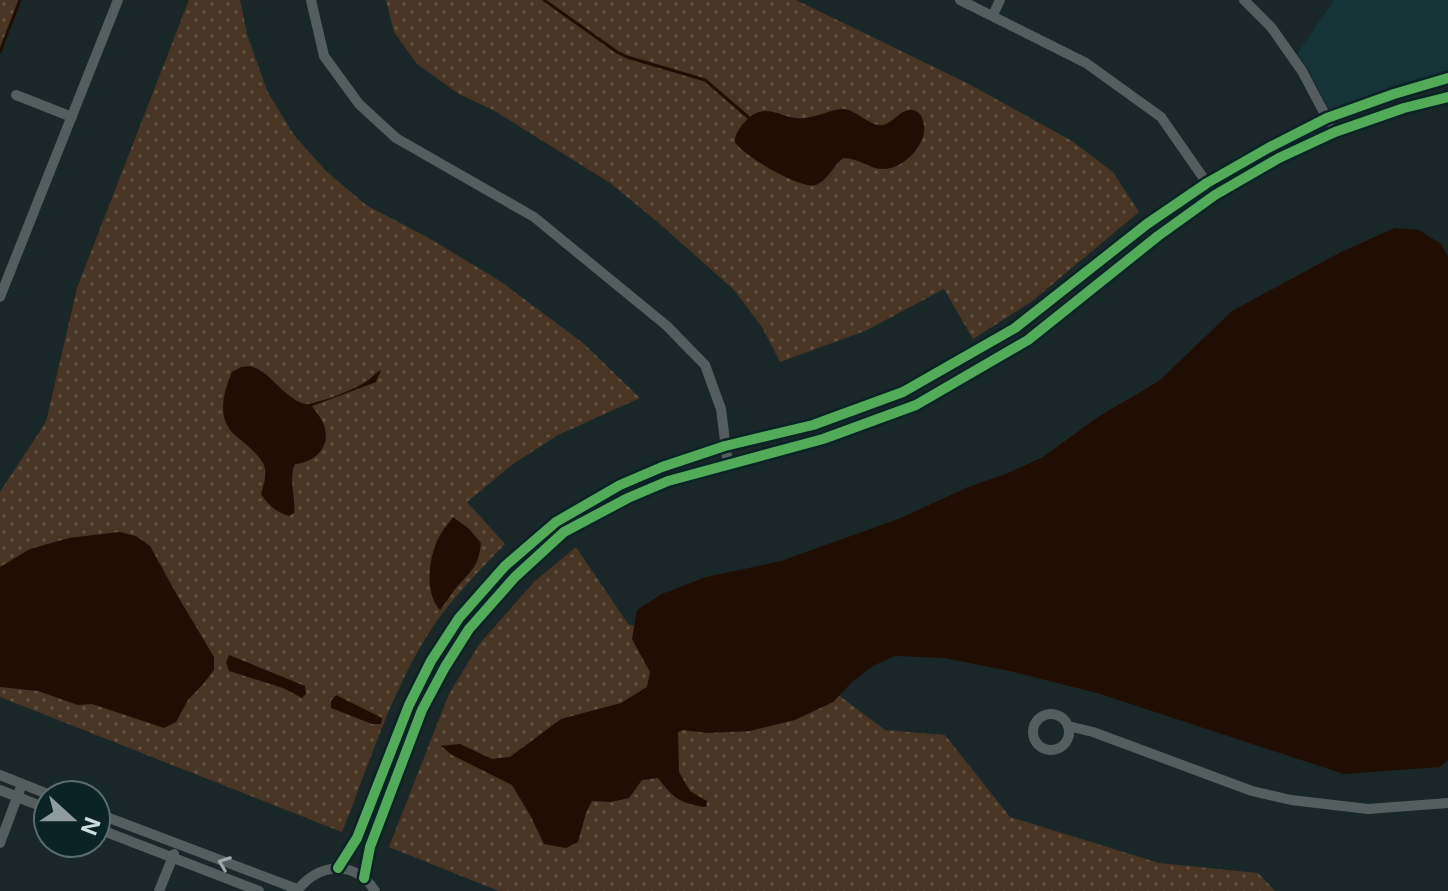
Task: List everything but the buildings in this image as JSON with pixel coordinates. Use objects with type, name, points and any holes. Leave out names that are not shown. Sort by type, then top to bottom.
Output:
[{"type":"street","points":[[0,297],[118,0]]},
{"type":"street","points":[[311,0],[324,56],[359,104],[396,138],[534,217],[667,326],[705,365],[721,409],[728,465]]},
{"type":"street","points":[[960,0],[1086,63],[1161,117],[1215,195]]},
{"type":"street","points":[[993,15],[1000,0]]},
{"type":"street","points":[[1244,0],[1271,27],[1302,71],[1335,132]]},
{"type":"street","points":[[338,868],[357,838],[409,705],[431,661],[459,618],[505,566],[556,522],[620,485],[662,467],[725,446],[813,425],[903,392],[1015,328],[1147,224],[1207,183],[1327,118],[1448,78]]},
{"type":"street","points":[[16,95],[72,117]]},
{"type":"street","points":[[364,878],[370,847],[422,710],[445,667],[469,629],[515,577],[564,532],[668,481],[823,439],[916,405],[1028,340],[1158,236],[1215,195],[1279,158],[1335,132],[1404,108],[1448,97]]},
{"type":"street","points":[[1068,726],[1093,732],[1252,791],[1291,800],[1368,809],[1448,803]]},
{"type":"street","points":[[0,775],[32,788]]},
{"type":"street","points":[[0,843],[22,784]]},
{"type":"street","points":[[0,790],[32,803]]},
{"type":"street","points":[[112,819],[297,890],[308,878],[322,870],[338,868],[364,878],[375,891]]},
{"type":"street","points":[[112,834],[259,891]]},
{"type":"street","points":[[159,891],[177,845]]},
{"type":"shaded area","points":[[0,0],[19,0],[0,48]]},
{"type":"shaded area","points":[[189,0],[240,0],[247,34],[267,91],[294,135],[326,171],[366,205],[500,281],[583,343],[640,398],[558,435],[513,464],[467,502],[505,544],[449,606],[418,651],[382,727],[342,832],[0,697],[0,492],[46,422],[77,288]]},
{"type":"shaded area","points":[[386,0],[796,0],[967,83],[1072,141],[1113,172],[1139,212],[1031,302],[973,339],[944,289],[865,331],[780,362],[762,327],[734,290],[660,224],[610,183],[493,110],[459,94],[417,64],[394,32]]},
{"type":"shaded area","points":[[1334,0],[1448,0],[1448,72],[1330,111],[1297,54]]},
{"type":"shaded area","points":[[843,109],[878,125],[887,124],[907,110],[916,111],[923,121],[923,137],[908,159],[893,168],[880,169],[843,158],[816,185],[798,182],[773,170],[735,142],[742,125],[758,112],[806,118]]},
{"type":"shaded area","points":[[1395,228],[1419,230],[1441,244],[1448,257],[1448,760],[1440,767],[1344,774],[1097,693],[945,658],[895,656],[873,666],[833,702],[795,720],[750,731],[678,732],[679,772],[690,791],[707,801],[706,807],[678,799],[658,778],[642,780],[629,798],[611,802],[592,801],[578,842],[566,848],[544,844],[512,785],[452,755],[441,746],[460,744],[492,759],[510,757],[561,719],[621,703],[647,687],[650,672],[632,639],[637,610],[662,594],[706,577],[781,561],[901,518],[1043,457],[1098,417],[1159,381],[1232,311],[1341,252]]},
{"type":"shaded area","points":[[250,366],[265,374],[295,400],[307,404],[355,388],[381,370],[376,382],[312,406],[322,420],[325,443],[313,458],[295,464],[292,476],[294,513],[289,516],[266,502],[261,494],[265,474],[263,463],[226,422],[224,397],[232,372]]},
{"type":"shaded area","points":[[453,517],[481,543],[473,568],[440,610],[431,593],[431,560],[437,540]]},
{"type":"shaded area","points":[[119,532],[136,536],[150,546],[214,657],[214,670],[188,700],[176,722],[164,728],[92,704],[78,705],[38,691],[0,687],[0,567],[30,549],[69,538]]},
{"type":"shaded area","points":[[576,547],[628,624],[837,694],[885,730],[945,735],[1010,817],[1159,863],[1258,873],[1275,891],[499,891],[389,847],[449,694],[480,643],[535,581]]},
{"type":"shaded area","points":[[229,655],[305,686],[306,694],[302,698],[283,688],[229,671],[226,662]]},
{"type":"shaded area","points":[[336,695],[382,718],[381,724],[372,724],[331,708],[331,701]]},
{"type":"waterway","points":[[0,52],[20,0]]},
{"type":"waterway","points":[[544,0],[627,57],[705,80],[748,117]]},
{"type":"cycle path","points":[[338,868],[357,838],[409,705],[431,661],[459,618],[505,566],[556,522],[620,485],[662,467],[725,446],[813,425],[903,392],[1015,328],[1147,224],[1207,183],[1327,118],[1448,78]]},
{"type":"cycle path","points":[[364,878],[370,847],[422,710],[445,667],[469,629],[515,577],[564,532],[668,481],[823,439],[916,405],[1028,340],[1158,236],[1215,195],[1279,158],[1335,132],[1404,108],[1448,97]]}]
